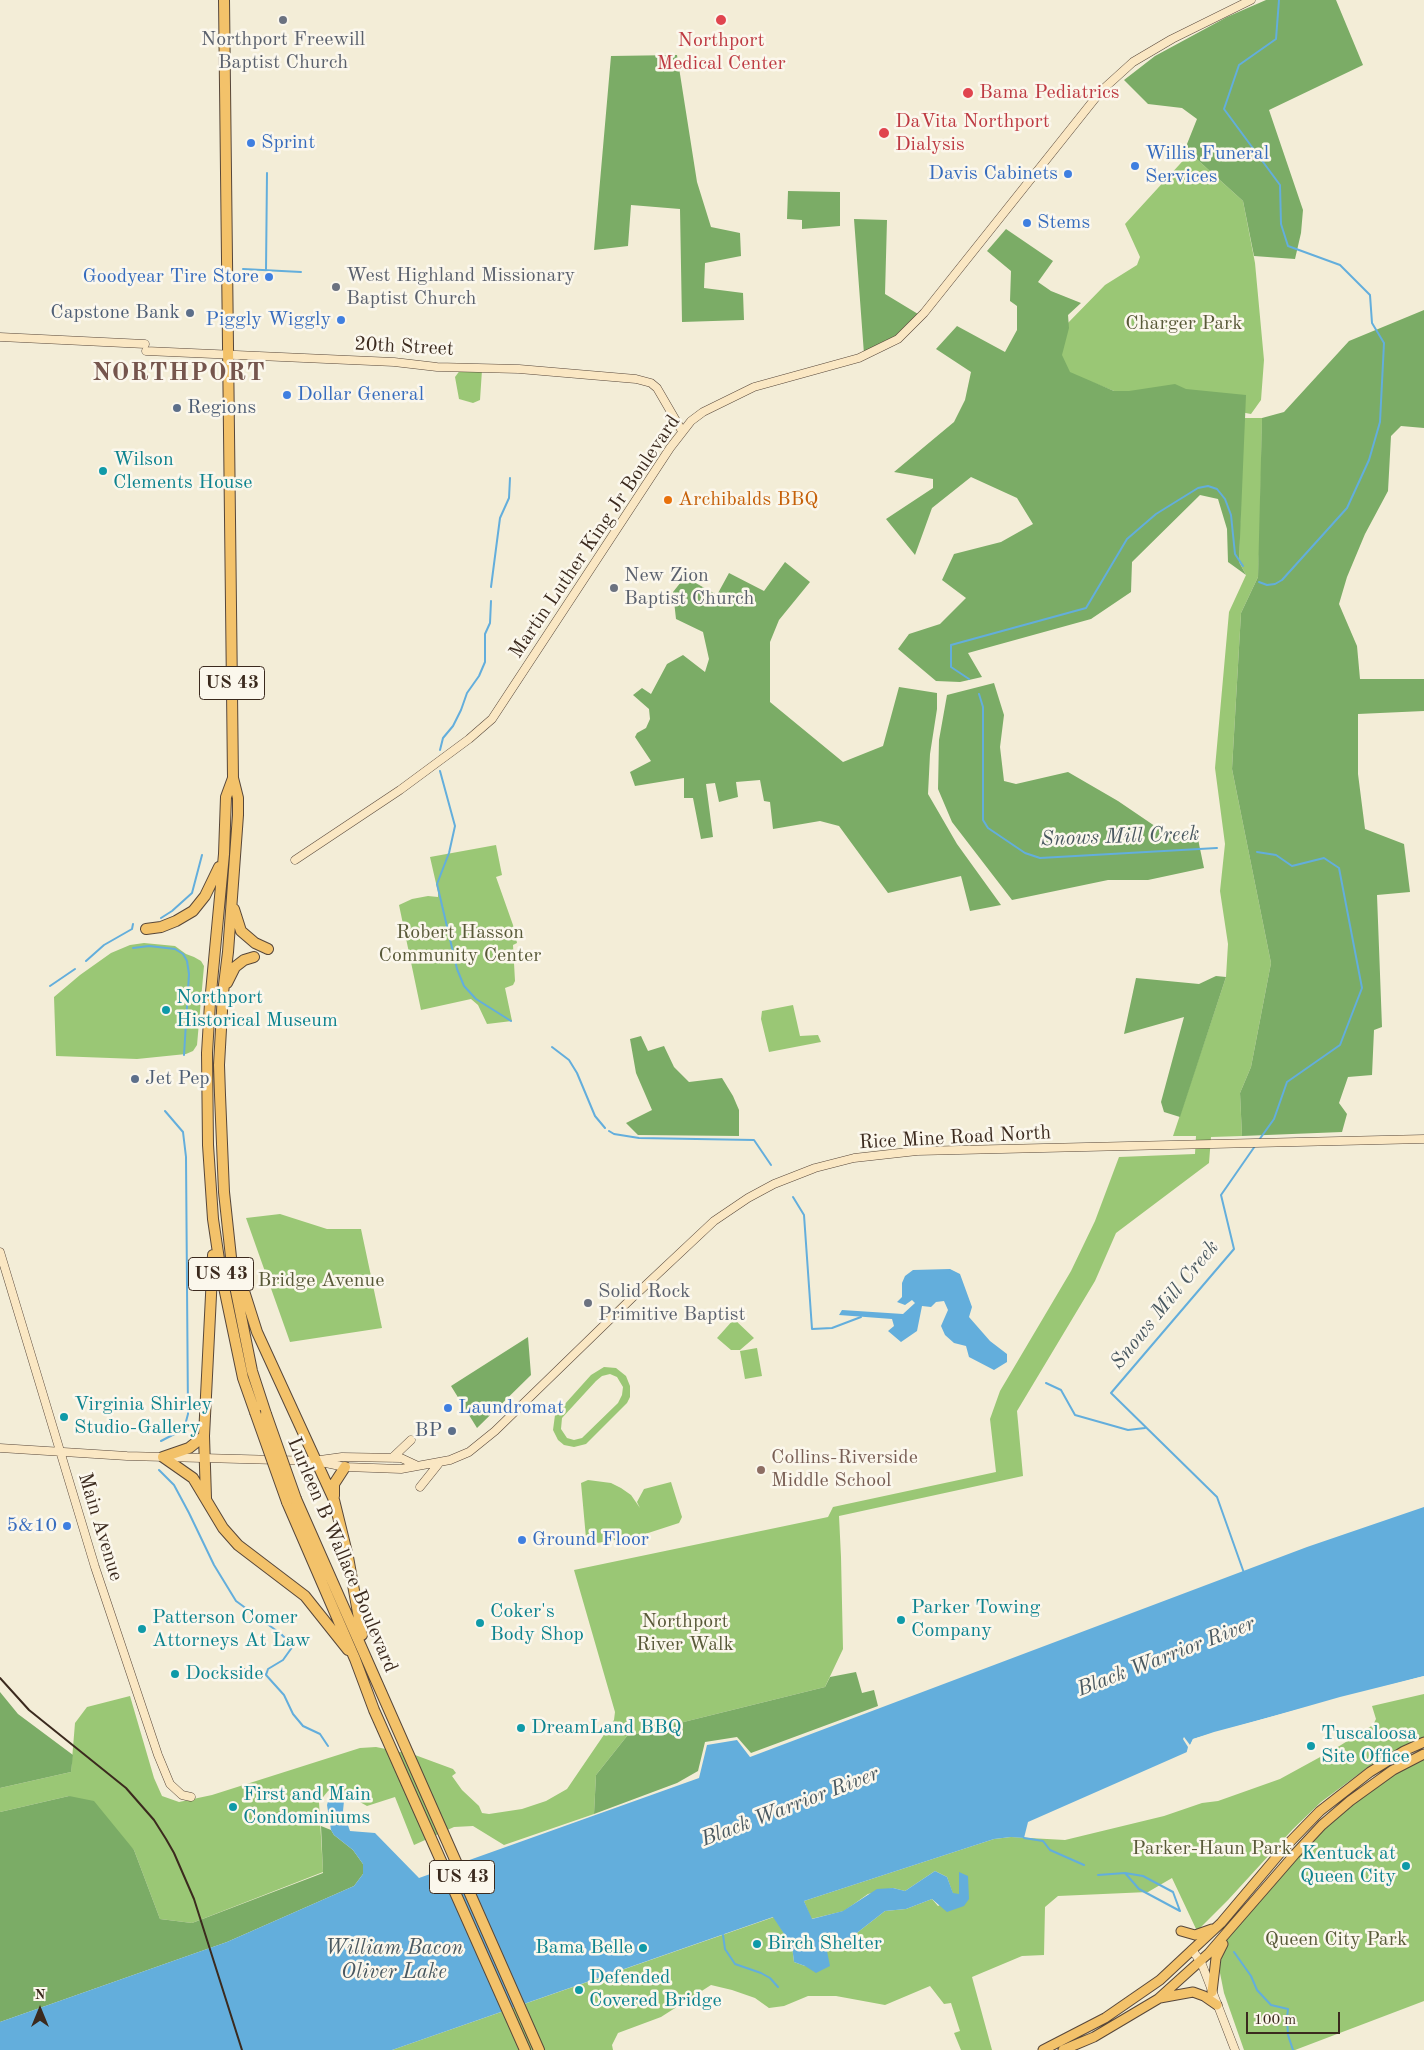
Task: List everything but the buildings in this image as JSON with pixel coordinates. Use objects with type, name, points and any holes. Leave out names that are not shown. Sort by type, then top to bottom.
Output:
[{"type":"highway","name":"Lurleen B Wallace Boulevard","points":[[224,0],[233,778],[238,798],[238,815],[219,1065],[224,1192],[230,1251],[246,1346],[260,1413]]},
{"type":"highway","name":"Lurleen B Wallace Boulevard","points":[[233,778],[226,797],[224,854],[207,1054],[208,1145],[213,1219],[234,1342],[243,1378],[260,1413],[291,1501],[356,1659],[374,1710],[525,2050]]},
{"type":"highway","points":[[146,929],[161,927],[176,921],[192,911],[206,896],[224,854]]},
{"type":"highway","points":[[232,901],[242,931],[254,943],[268,949]]},
{"type":"highway","points":[[223,993],[239,963],[254,957]]},
{"type":"highway","points":[[206,1498],[204,1436],[213,1274],[213,1219]]},
{"type":"highway","points":[[230,1251],[257,1332],[334,1500],[348,1557],[366,1655]]},
{"type":"highway","points":[[163,1457],[189,1448],[204,1436]]},
{"type":"highway","points":[[163,1457],[193,1478],[223,1528],[238,1545],[305,1596],[356,1659]]},
{"type":"highway","points":[[334,1500],[334,1484],[345,1467]]},
{"type":"highway","name":"Lurleen B Wallace Boulevard","points":[[291,1501],[366,1655],[539,2050]]},
{"type":"main road","points":[[1224,13],[1235,0]]},
{"type":"main road","name":"Martin Luther King Jr Boulevard","points":[[295,860],[400,790],[469,739],[492,719],[682,431],[694,418],[754,387],[859,358],[898,339],[924,313],[1101,91],[1133,62],[1172,39],[1246,1]]},
{"type":"main road","name":"20th Street","points":[[0,337],[228,354],[574,373],[644,380],[657,388],[682,431]]},
{"type":"main road","name":"Rice Mine Road North","points":[[316,1461],[345,1467],[401,1469],[440,1462],[469,1452],[479,1446],[714,1221],[748,1198],[774,1184],[807,1171],[854,1158],[892,1153],[1424,1139]]},
{"type":"main road","name":"Main Avenue","points":[[0,1252],[59,1451],[133,1683],[166,1777],[175,1790],[182,1795],[191,1797]]},
{"type":"main road","points":[[392,1458],[411,1440]]},
{"type":"main road","points":[[0,1448],[205,1459],[316,1461],[342,1457],[401,1458],[416,1465]]},
{"type":"main road","points":[[420,1487],[440,1462]]},
{"type":"main road","points":[[1043,2050],[1090,2027],[1133,2000],[1174,1970],[1216,1927],[1286,1846],[1320,1811],[1370,1772],[1404,1751],[1424,1742]]},
{"type":"main road","points":[[1062,2050],[1094,2037],[1158,1999],[1201,1962],[1322,1825],[1350,1801],[1393,1770],[1424,1754]]},
{"type":"main road","points":[[1181,1930],[1195,1935],[1216,1927]]},
{"type":"main road","points":[[1212,1992],[1216,1958],[1228,1933]]},
{"type":"main road","points":[[1192,1950],[1201,1962],[1235,2050]]},
{"type":"main road","points":[[1158,1999],[1193,1992],[1204,1996],[1217,2005]]},
{"type":"green space","points":[[1266,0],[1336,0],[1363,65],[1269,110],[1303,210],[1301,233],[1295,259],[1254,256],[1243,201],[1190,153],[1187,144],[1197,119],[1182,108],[1148,104],[1124,80],[1155,56],[1227,17]]},
{"type":"green space","points":[[677,55],[697,182],[711,227],[740,233],[741,256],[705,263],[704,288],[743,293],[744,320],[682,322],[680,209],[631,205],[628,246],[594,250],[611,56]]},
{"type":"green space","name":"Charger Park","points":[[1190,153],[1243,201],[1255,263],[1264,360],[1261,400],[1251,414],[1129,391],[1114,391],[1054,367],[1065,326],[1105,285],[1137,265],[1140,257],[1125,224]]},
{"type":"green space","points":[[788,191],[840,192],[840,226],[802,229],[802,220],[787,219]]},
{"type":"green space","points":[[854,219],[887,220],[885,294],[918,314],[888,348],[869,357],[864,354]]},
{"type":"green space","points":[[1006,229],[1053,261],[1038,282],[1051,291],[1081,303],[1068,315],[1069,328],[1062,355],[1070,372],[1114,391],[1129,391],[1175,384],[1186,389],[1246,395],[1239,562],[1246,575],[1228,562],[1227,529],[1218,499],[1200,495],[1132,562],[1131,592],[1091,619],[968,653],[982,677],[960,682],[936,681],[898,649],[909,634],[940,624],[966,598],[942,580],[954,554],[1001,542],[1033,524],[1017,498],[971,477],[932,508],[915,555],[886,519],[933,488],[933,479],[894,472],[954,422],[965,400],[971,372],[936,349],[957,326],[1005,352],[1017,330],[1017,306],[1010,301],[1011,271],[987,251]]},
{"type":"green space","points":[[1424,310],[1424,428],[1401,426],[1391,436],[1388,491],[1365,534],[1347,577],[1339,604],[1357,646],[1360,679],[1424,679],[1424,711],[1358,714],[1358,774],[1365,829],[1404,844],[1410,892],[1377,895],[1382,1027],[1374,1030],[1372,1075],[1348,1077],[1339,1103],[1347,1114],[1342,1132],[1242,1136],[1240,1093],[1251,1067],[1271,963],[1232,769],[1241,613],[1258,577],[1262,418],[1284,412],[1349,341]]},
{"type":"green space","points":[[461,369],[482,370],[480,400],[473,403],[459,399],[455,377]]},
{"type":"green space","name":"Northport River Walk","points":[[1243,418],[1262,418],[1260,531],[1258,577],[1241,613],[1232,769],[1271,963],[1251,1067],[1240,1093],[1242,1136],[1211,1137],[1209,1163],[1116,1233],[1095,1281],[1017,1411],[1023,1476],[839,1516],[843,1649],[825,1687],[627,1736],[596,1775],[594,1814],[504,1845],[473,1826],[454,1827],[414,1845],[395,1797],[367,1806],[337,1789],[328,1791],[319,1802],[323,1872],[192,1923],[160,1919],[134,1850],[69,1796],[0,1812],[0,1788],[71,1772],[75,1723],[87,1707],[130,1696],[154,1778],[162,1796],[179,1802],[212,1795],[360,1748],[376,1747],[415,1755],[453,1769],[456,1773],[452,1776],[462,1790],[479,1806],[482,1813],[489,1814],[522,1809],[546,1801],[567,1789],[614,1720],[615,1712],[574,1570],[828,1517],[833,1507],[996,1472],[990,1419],[1000,1391],[1071,1271],[1095,1221],[1119,1157],[1195,1154],[1196,1136],[1173,1136],[1226,977],[1228,944],[1220,891],[1225,844],[1215,768],[1229,612],[1246,575],[1239,562]]},
{"type":"green space","points":[[785,562],[810,582],[779,620],[770,642],[770,702],[843,762],[883,746],[899,687],[937,693],[937,709],[930,754],[928,794],[957,844],[1001,905],[970,911],[961,876],[888,893],[839,826],[820,821],[773,829],[770,802],[764,801],[760,780],[736,782],[738,797],[719,802],[715,783],[706,784],[713,837],[701,839],[693,798],[684,798],[684,778],[635,786],[630,772],[651,761],[635,737],[637,733],[646,728],[650,719],[649,709],[633,695],[642,688],[651,694],[667,664],[683,655],[705,672],[709,659],[703,632],[676,619],[673,592],[685,577],[717,595],[729,573],[764,591]]},
{"type":"green space","points":[[994,683],[1004,715],[1000,747],[1004,781],[1016,784],[1068,772],[1118,801],[1171,837],[1198,839],[1204,868],[1148,880],[1108,880],[1012,900],[952,822],[938,789],[939,740],[947,695]]},
{"type":"green space","name":"Robert Hasson Community Center","points":[[496,845],[502,875],[496,877],[513,925],[517,943],[513,945],[515,981],[513,985],[505,988],[512,1021],[487,1024],[478,1005],[471,999],[421,1010],[399,905],[412,899],[428,896],[438,897],[430,857]]},
{"type":"green space","points":[[144,943],[175,946],[201,961],[204,966],[197,1045],[193,1051],[186,1054],[137,1059],[56,1056],[54,997],[80,975],[111,953],[130,945]]},
{"type":"green space","points":[[1216,976],[1226,977],[1180,1117],[1164,1112],[1161,1102],[1184,1017],[1124,1034],[1136,978],[1199,984]]},
{"type":"green space","points":[[793,1005],[800,1036],[818,1035],[821,1042],[769,1052],[761,1019],[762,1011]]},
{"type":"green space","points":[[641,1036],[648,1051],[664,1046],[674,1067],[689,1082],[722,1078],[739,1110],[739,1136],[638,1135],[626,1123],[652,1110],[636,1073],[630,1039]]},
{"type":"green space","name":"Bridge Avenue","points":[[280,1214],[327,1229],[361,1229],[382,1328],[290,1342],[246,1218]]},
{"type":"green space","points":[[734,1319],[754,1338],[740,1350],[731,1350],[717,1338]]},
{"type":"green space","points":[[528,1337],[531,1375],[477,1428],[451,1386]]},
{"type":"green space","points":[[757,1348],[762,1376],[745,1379],[740,1351]]},
{"type":"green space","points":[[604,1367],[616,1368],[626,1376],[630,1386],[630,1397],[627,1403],[586,1444],[574,1447],[564,1445],[558,1440],[553,1430],[555,1415],[591,1375]],"holes":[[[610,1374],[617,1377],[623,1387],[618,1403],[582,1438],[574,1440],[567,1438],[561,1429],[562,1418],[602,1376]]]},
{"type":"green space","points":[[588,1480],[611,1483],[621,1488],[631,1495],[640,1508],[637,1502],[644,1489],[671,1482],[682,1517],[679,1523],[642,1535],[592,1544],[586,1538],[581,1483]]},
{"type":"green space","points":[[856,1672],[862,1693],[874,1690],[878,1706],[751,1753],[737,1737],[705,1742],[698,1771],[677,1783],[594,1814],[596,1775],[627,1736],[825,1687],[830,1677]]},
{"type":"green space","points":[[0,1692],[18,1714],[73,1755],[71,1772],[0,1788]]},
{"type":"green space","name":"Parker-Haun Park","points":[[1424,1694],[1424,1738],[1375,1762],[1321,1802],[1197,1931],[1172,1878],[1148,1892],[1058,1896],[1045,1907],[1044,1955],[1022,1956],[972,1977],[992,2050],[961,2050],[954,2033],[960,2031],[951,2003],[944,2004],[930,1986],[885,2005],[836,1996],[808,1996],[784,2006],[769,2008],[755,1998],[711,1985],[661,2017],[618,2033],[612,2045],[613,2050],[392,2050],[774,1917],[792,1946],[794,1962],[805,1966],[826,1945],[840,1950],[858,1932],[885,1911],[906,1909],[932,1899],[938,1906],[960,1894],[953,1894],[947,1877],[935,1871],[905,1891],[893,1888],[868,1894],[844,1911],[811,1919],[804,1901],[994,1839],[1011,1837],[1065,1840],[1164,1816],[1202,1803],[1218,1801],[1280,1779],[1333,1750],[1373,1725],[1376,1719],[1372,1706]]},
{"type":"green space","name":"Queen City Park","points":[[1424,1759],[1424,2001],[1295,2050],[1244,2050],[1224,1993],[1219,1968],[1228,1933],[1322,1825],[1391,1773]]},
{"type":"green space","points":[[69,1796],[94,1801],[134,1850],[160,1919],[192,1923],[323,1873],[321,1826],[331,1830],[334,1835],[353,1850],[363,1864],[363,1874],[354,1886],[227,1942],[0,2022],[0,1812]]},
{"type":"water","points":[[950,1269],[960,1274],[972,1307],[969,1317],[990,1341],[1007,1354],[1007,1362],[994,1370],[969,1357],[966,1346],[954,1343],[945,1335],[941,1326],[948,1310],[944,1301],[936,1302],[931,1307],[922,1306],[917,1331],[901,1342],[888,1331],[894,1326],[892,1319],[839,1315],[842,1310],[903,1314],[915,1303],[912,1300],[905,1305],[897,1302],[902,1297],[902,1283],[905,1276],[913,1270]]},
{"type":"water","name":"William Bacon Oliver Lake","points":[[1424,1507],[1424,1676],[1340,1697],[1193,1739],[1187,1752],[1028,1822],[1024,1838],[994,1839],[804,1901],[812,1919],[843,1911],[877,1889],[893,1888],[905,1891],[935,1871],[947,1877],[953,1893],[959,1894],[959,1872],[968,1876],[969,1899],[964,1906],[947,1912],[932,1899],[906,1909],[885,1911],[858,1932],[840,1950],[826,1946],[830,1966],[816,1973],[794,1962],[792,1946],[773,1917],[392,2050],[0,2050],[0,2022],[227,1942],[354,1886],[363,1874],[363,1864],[353,1850],[334,1835],[331,1830],[327,1805],[329,1798],[337,1795],[344,1801],[343,1811],[350,1831],[375,1833],[419,1878],[699,1778],[707,1745],[737,1740],[750,1757],[1307,1547]]},
{"type":"pier","points":[[1424,1676],[1424,1678],[1215,1734],[1195,1741],[1186,1755],[1188,1747],[1183,1739],[1184,1737],[1190,1745],[1193,1739],[1214,1732]]},
{"type":"waterway","name":"Snows Mill Creek","points":[[1259,582],[1267,585],[1275,584],[1282,580],[1347,508],[1369,460],[1380,422],[1384,343],[1372,323],[1370,295],[1340,265],[1288,246],[1281,224],[1280,185],[1224,109],[1239,65],[1276,39],[1279,0]]},
{"type":"waterway","points":[[266,270],[267,173]]},
{"type":"waterway","points":[[243,269],[301,272]]},
{"type":"waterway","points":[[491,587],[500,518],[509,498],[510,478]]},
{"type":"waterway","name":"Snows Mill Creek","points":[[969,679],[951,667],[951,645],[1086,608],[1127,539],[1156,514],[1198,488],[1208,486],[1217,489],[1225,499],[1231,515],[1235,554],[1243,566]]},
{"type":"waterway","points":[[440,750],[443,738],[453,726],[467,693],[479,676],[485,662],[485,634],[490,623],[491,601]]},
{"type":"waterway","name":"Snows Mill Creek","points":[[979,694],[983,707],[983,820],[988,828],[1025,853],[1040,858],[1217,848]]},
{"type":"waterway","points":[[440,771],[455,826],[449,853],[437,884],[457,969],[464,986],[476,999],[511,1021]]},
{"type":"waterway","name":"Snows Mill Creek","points":[[1257,852],[1276,855],[1292,866],[1324,858],[1339,868],[1362,988],[1340,1045],[1287,1082],[1274,1119],[1259,1140]]},
{"type":"waterway","points":[[161,918],[192,893],[202,855]]},
{"type":"waterway","points":[[86,961],[104,945],[132,929],[133,924]]},
{"type":"waterway","points":[[133,948],[149,946],[175,949],[183,954],[187,961],[189,974],[184,1055]]},
{"type":"waterway","points":[[50,986],[75,969]]},
{"type":"waterway","points":[[552,1047],[569,1060],[577,1073],[595,1116],[605,1128]]},
{"type":"waterway","points":[[161,1441],[184,1429],[188,1414],[186,1157],[183,1132],[165,1111]]},
{"type":"waterway","points":[[609,1131],[614,1134],[639,1138],[754,1140],[771,1165]]},
{"type":"waterway","name":"Snows Mill Creek","points":[[1244,1573],[1217,1497],[1111,1393],[1234,1249],[1221,1195],[1255,1146]]},
{"type":"waterway","points":[[793,1197],[804,1215],[812,1329],[832,1328],[861,1317]]},
{"type":"waterway","points":[[1046,1383],[1061,1390],[1075,1415],[1128,1430],[1145,1428]]},
{"type":"waterway","points":[[159,1470],[174,1485],[214,1565],[236,1601],[281,1634],[293,1646],[283,1660],[268,1669],[266,1675],[284,1695],[293,1714],[303,1726],[320,1734],[328,1746]]},
{"type":"waterway","points":[[217,1672],[244,1669],[266,1675]]},
{"type":"waterway","points":[[1024,1838],[1043,1841],[1050,1850],[1084,1865]]},
{"type":"waterway","points":[[1125,1873],[1139,1889],[1180,1911]]},
{"type":"waterway","points":[[1098,1875],[1125,1873],[1143,1876],[1173,1892],[1180,1911]]},
{"type":"waterway","points":[[723,1935],[725,1949],[735,1964],[761,1973],[770,1978],[778,1987]]},
{"type":"waterway","points":[[1234,1952],[1251,1976],[1257,1990],[1271,2005],[1288,2009],[1288,2035],[1293,2050]]},
{"type":"railway","points":[[0,1678],[29,1710],[126,1788],[154,1820],[174,1853],[194,1899],[242,2050]]},
{"type":"place","name":"Northport Freewill Baptist Church","points":[[283,20]]},
{"type":"place","name":"Northport Medical Center","points":[[721,20]]},
{"type":"place","name":"Bama Pediatrics","points":[[968,93]]},
{"type":"place","name":"DaVita Northport Dialysis","points":[[884,133]]},
{"type":"place","name":"Sprint","points":[[251,143]]},
{"type":"place","name":"Willis Funeral Services","points":[[1135,166]]},
{"type":"place","name":"Davis Cabinets","points":[[1068,174]]},
{"type":"place","name":"Stems","points":[[1027,223]]},
{"type":"place","name":"Goodyear Tire Store","points":[[269,277]]},
{"type":"place","name":"West Highland Missionary Baptist Church","points":[[336,287]]},
{"type":"place","name":"Capstone Bank","points":[[190,313]]},
{"type":"place","name":"Piggly Wiggly","points":[[341,320]]},
{"type":"place","name":"Dollar General","points":[[287,395]]},
{"type":"place","name":"Regions","points":[[177,408]]},
{"type":"place","name":"Wilson Clements House","points":[[103,471]]},
{"type":"place","name":"Archibalds BBQ","points":[[668,500]]},
{"type":"place","name":"New Zion Baptist Church","points":[[614,588]]},
{"type":"place","name":"Northport Historical Museum","points":[[166,1010]]},
{"type":"place","name":"Jet Pep","points":[[135,1079]]},
{"type":"place","name":"Solid Rock Primitive Baptist","points":[[588,1303]]},
{"type":"place","name":"Laundromat","points":[[448,1408]]},
{"type":"place","name":"Virginia Shirley Studio-Gallery","points":[[64,1417]]},
{"type":"place","name":"BP","points":[[452,1431]]},
{"type":"place","name":"Collins-Riverside Middle School","points":[[761,1470]]},
{"type":"place","name":"5&10","points":[[67,1526]]},
{"type":"place","name":"Ground Floor","points":[[522,1540]]},
{"type":"place","name":"Parker Towing Company","points":[[901,1620]]},
{"type":"place","name":"Coker's Body Shop","points":[[480,1623]]},
{"type":"place","name":"Patterson Comer Attorneys At Law","points":[[142,1629]]},
{"type":"place","name":"Dockside","points":[[175,1674]]},
{"type":"place","name":"DreamLand BBQ","points":[[521,1728]]},
{"type":"place","name":"Tuscaloosa Site Office","points":[[1311,1746]]},
{"type":"place","name":"First and Main Condominiums","points":[[233,1807]]},
{"type":"place","name":"Kentuck at Queen City","points":[[1406,1866]]},
{"type":"place","name":"Birch Shelter","points":[[757,1944]]},
{"type":"place","name":"Bama Belle","points":[[643,1948]]},
{"type":"place","name":"Defended Covered Bridge","points":[[579,1990]]},
{"type":"district","name":"NORTHPORT","points":[[179,373]]},
{"type":"water label","name":"Black Warrior River","points":[[1166,1657]]},
{"type":"water label","name":"Black Warrior River","points":[[790,1807]]}]
